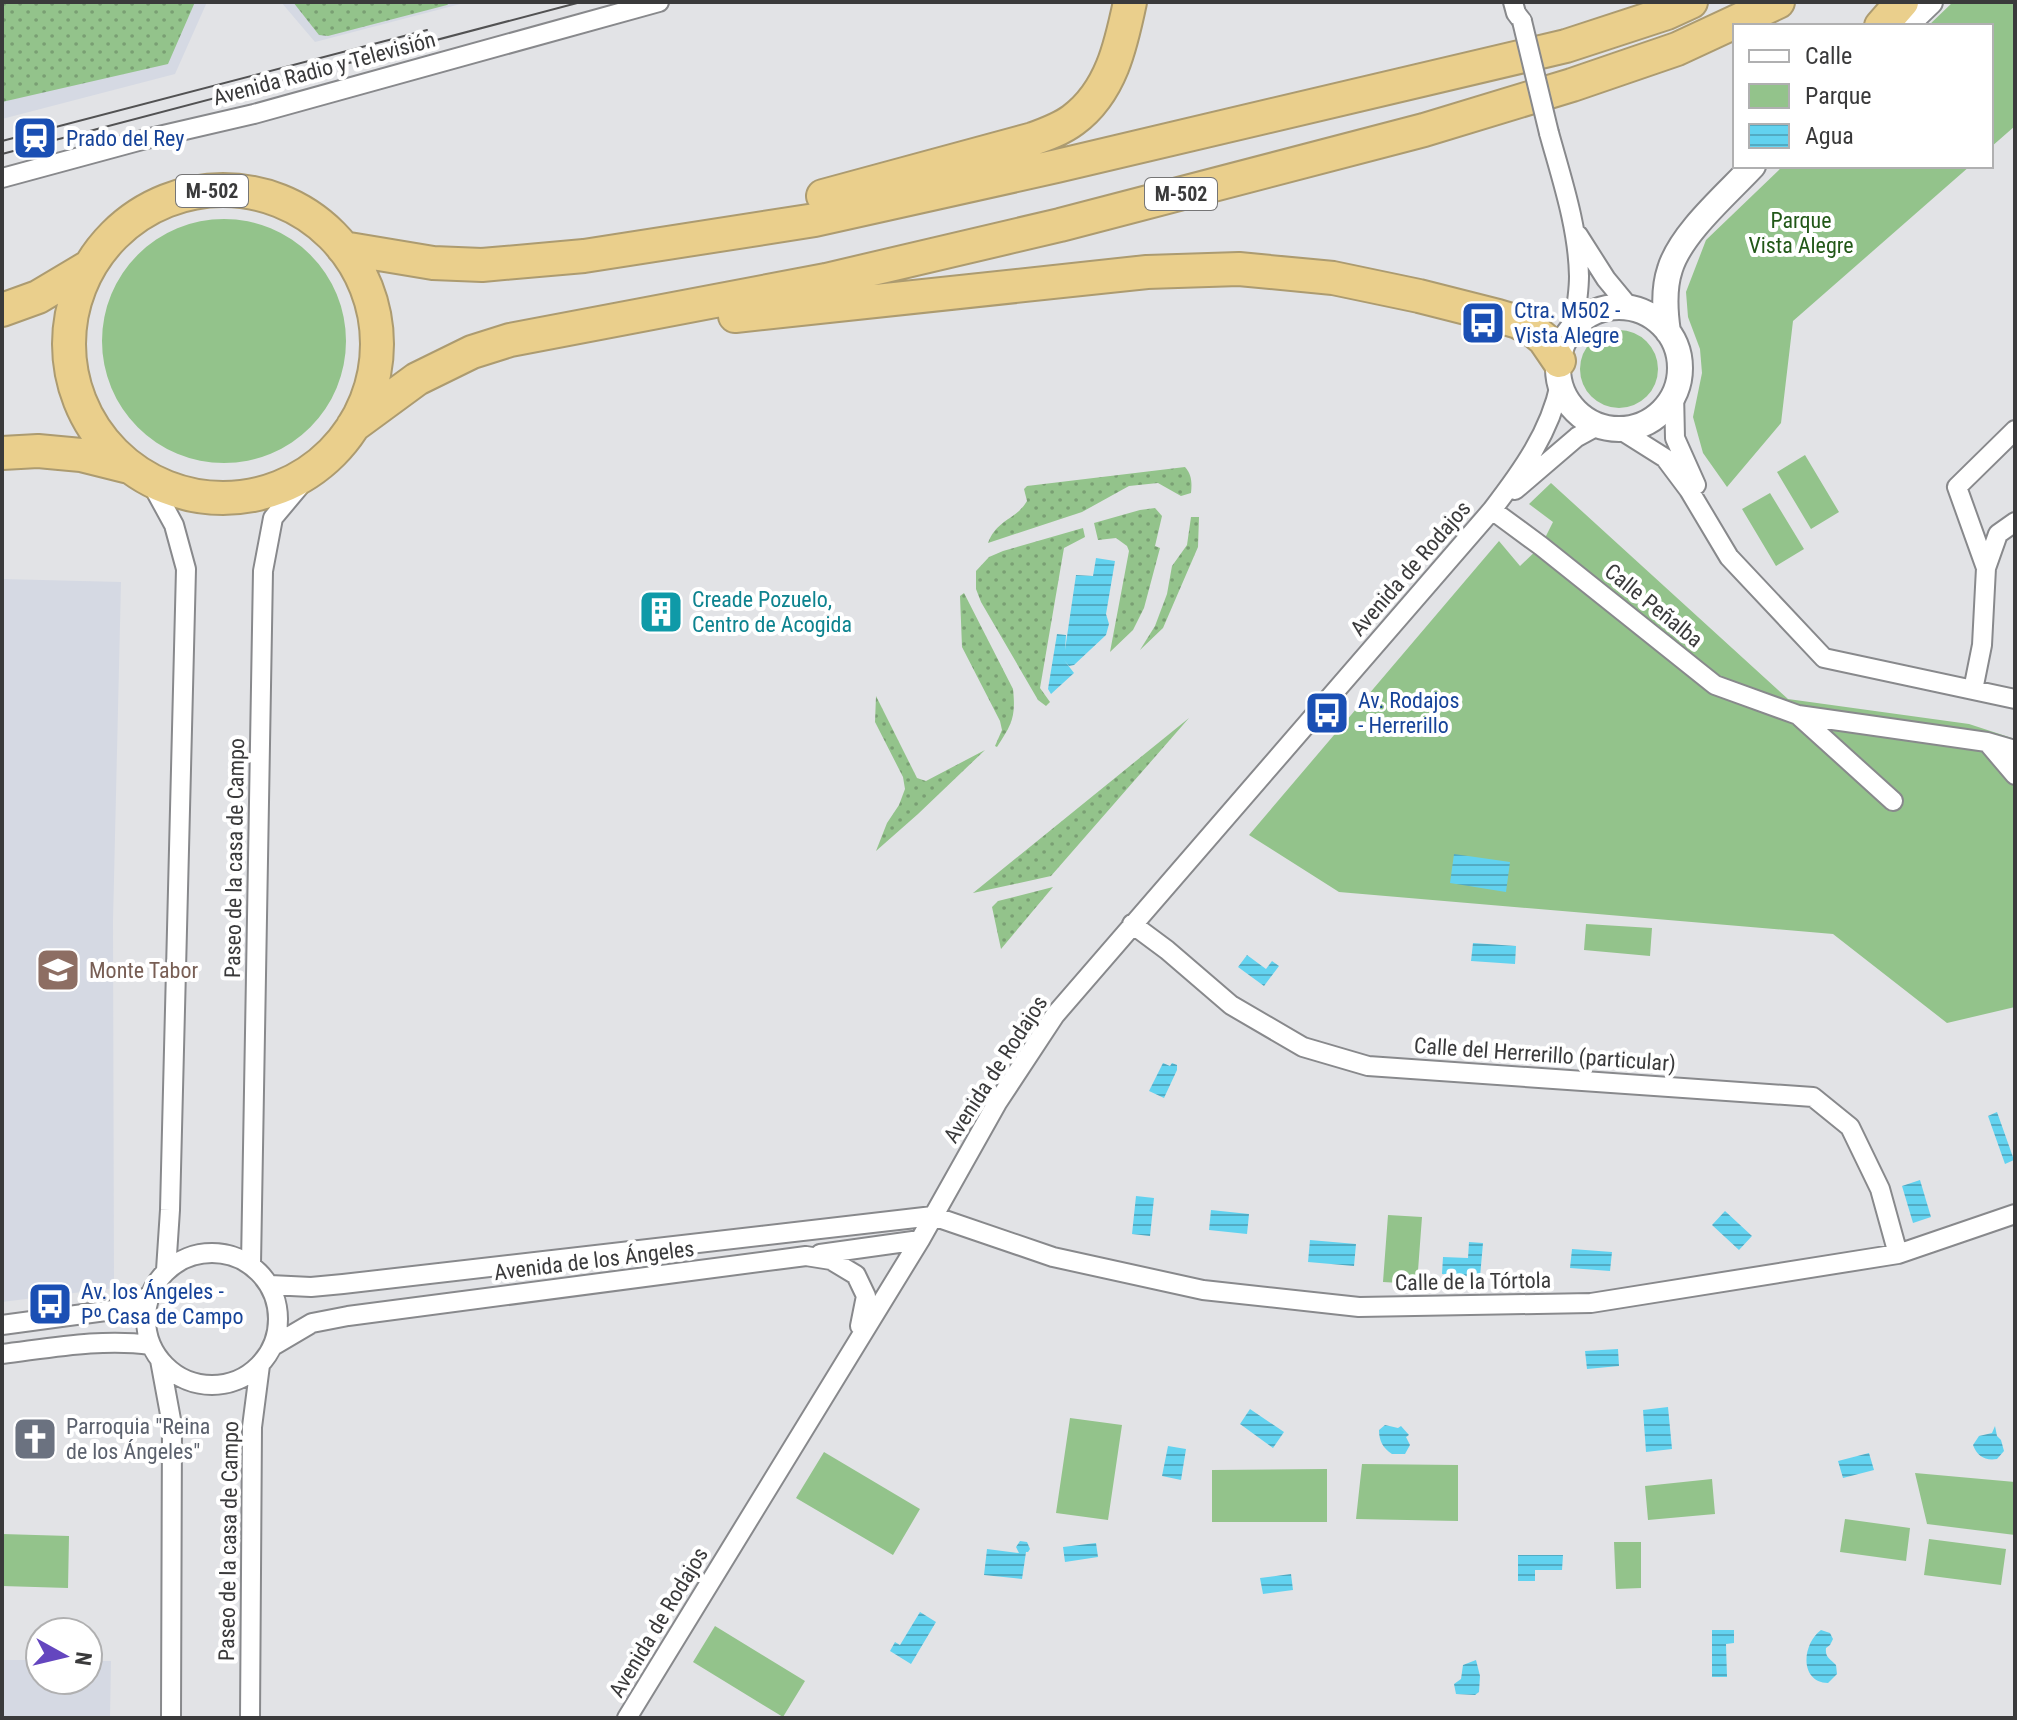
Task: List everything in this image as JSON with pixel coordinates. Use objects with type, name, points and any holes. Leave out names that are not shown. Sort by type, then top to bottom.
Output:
[{"type":"highway","name":"M-502","points":[[584,256],[852,189],[1055,131],[1074,120],[1104,86],[1114,65],[1130,2]]},
{"type":"highway","name":"M-502","points":[[343,248],[433,263],[482,265],[584,256],[815,220],[1566,46],[1667,13],[1691,2]]},
{"type":"highway","name":"M-502","points":[[353,426],[417,379],[472,352],[510,340],[870,270],[1060,225],[1424,130],[1677,49],[1778,2]]},
{"type":"highway","points":[[1883,24],[1902,2]]},
{"type":"highway","name":"M-502","points":[[2,453],[38,451],[81,455],[200,498],[228,499],[256,495],[287,485],[314,469],[337,448],[353,426],[370,388],[377,349],[369,298],[358,271],[343,248],[325,229],[303,213],[266,196],[227,190],[194,192],[160,203],[120,229],[90,266],[71,315],[68,344],[71,374],[87,419],[105,445],[139,474]]},
{"type":"highway","name":"M-502","points":[[2,310],[38,297],[90,266]]},
{"type":"highway","name":"M-502","points":[[568,329],[753,315],[1147,272],[1239,269],[1333,278],[1498,316],[1533,330],[1544,339],[1559,372]]},
{"type":"main road","points":[[1907,24],[1930,2]]},
{"type":"main road","points":[[1668,332],[1666,283],[1676,255],[1693,230],[1751,168]]},
{"type":"main road","points":[[1616,307],[1630,308],[1649,315],[1668,332],[1674,341],[1679,361],[1678,382],[1658,414],[1639,425],[1609,427],[1584,417],[1564,395],[1559,372],[1563,343],[1573,327],[1594,312],[1616,307]]},
{"type":"street","name":"Avenida Radio y Televisión","points":[[2,178],[254,114],[659,2]]},
{"type":"street","points":[[1516,2],[1574,228],[1579,277],[1573,327]]},
{"type":"street","points":[[1574,228],[1606,279],[1630,308]]},
{"type":"street","name":"Avenida de Rodajos","points":[[627,1718],[920,1240],[997,1103],[1055,1015],[1492,510],[1546,429],[1556,404],[1559,372]]},
{"type":"street","points":[[1674,392],[1675,438],[1729,557]]},
{"type":"street","points":[[1609,427],[1665,458],[1689,490],[1729,557],[1824,658],[2015,699]]},
{"type":"street","name":"Avenida de Rodajos","points":[[1492,510],[1577,437],[1609,427]]},
{"type":"street","points":[[1986,568],[1957,487],[2015,430]]},
{"type":"street","name":"Paseo de la casa de Campo","points":[[251,1264],[263,571],[273,518],[314,469]]},
{"type":"street","points":[[139,474],[174,525],[186,569],[166,1270]]},
{"type":"street","name":"Calle Peñalba","points":[[1492,510],[1715,685],[1798,715],[1987,742],[2015,750]]},
{"type":"street","points":[[1973,690],[1982,645],[1986,568],[1998,534],[2015,522]]},
{"type":"street","name":"Calle Peñalba","points":[[1798,715],[1893,801]]},
{"type":"street","points":[[1987,742],[2015,775]]},
{"type":"street","name":"Calle del Herrerillo (particular)","points":[[1132,924],[1231,1005],[1303,1047],[1368,1066],[1813,1097],[1850,1127],[1880,1189],[1898,1254]]},
{"type":"street","name":"Calle de la Tórtola","points":[[933,1216],[1053,1257],[1203,1290],[1359,1307],[1591,1303],[1898,1254],[2015,1214]]},
{"type":"street","name":"Avenida de los Ángeles","points":[[270,1285],[311,1287],[343,1284],[933,1216]]},
{"type":"street","points":[[806,1256],[920,1240]]},
{"type":"street","points":[[2,1354],[127,1342],[156,1353],[177,1375],[198,1384],[220,1385],[242,1378],[260,1365],[273,1346],[278,1326],[277,1305],[270,1285],[251,1264],[230,1254],[207,1252],[185,1258],[166,1270],[150,1295],[146,1311],[146,1329],[156,1353],[172,1425],[171,1718]]},
{"type":"street","name":"Avenida de los Ángeles","points":[[273,1346],[312,1323],[348,1316],[806,1256],[831,1260],[856,1275],[866,1296],[858,1340]]},
{"type":"street","points":[[2,1325],[128,1308],[150,1295]]},
{"type":"street","name":"Paseo de la casa de Campo","points":[[250,1718],[252,1427],[260,1365]]},
{"type":"shaded area","points":[[2,2],[207,2],[175,74],[2,119]]},
{"type":"shaded area","points":[[281,2],[468,2],[315,42]]},
{"type":"shaded area","name":"Monte Tabor","points":[[2,579],[121,582],[113,921],[114,1288],[2,1302]]},
{"type":"shaded area","points":[[2,1660],[24,1660],[24,1696],[104,1696],[104,1661],[111,1661],[110,1718],[2,1718]]},
{"type":"green space","points":[[2,2],[195,2],[168,64],[2,102]]},
{"type":"green space","points":[[293,2],[451,2],[328,36],[319,35]]},
{"type":"green space","points":[[1953,2],[2015,2],[2015,126],[1993,145],[1993,24],[1930,24]]},
{"type":"green space","name":"Parque Vista Alegre","points":[[1781,168],[1968,168],[1793,321],[1781,423],[1727,487],[1703,453],[1693,417],[1702,373],[1700,349],[1688,317],[1686,292],[1706,240]]},
{"type":"green space","points":[[224,219],[248,221],[271,228],[311,254],[337,294],[344,317],[344,365],[337,388],[311,428],[271,454],[248,461],[224,463],[200,461],[177,454],[137,428],[111,388],[104,365],[102,341],[104,317],[111,294],[137,254],[177,228],[200,221]]},
{"type":"green space","points":[[1611,330],[1627,330],[1641,336],[1652,347],[1658,369],[1652,391],[1641,402],[1627,408],[1611,408],[1597,402],[1586,391],[1580,377],[1580,361],[1586,347],[1597,336]]},
{"type":"green space","points":[[1805,455],[1839,512],[1811,529],[1777,472]]},
{"type":"green space","points":[[1185,467],[1191,479],[1191,493],[1181,496],[1158,483],[1129,486],[1082,512],[988,543],[996,529],[1023,507],[1027,501],[1024,489],[1027,486]]},
{"type":"green space","points":[[1551,483],[1788,699],[1969,724],[2015,739],[2015,1007],[1947,1023],[1833,934],[1339,892],[1249,835],[1499,541],[1520,566],[1541,546],[1553,522],[1529,504]]},
{"type":"green space","points":[[1770,493],[1804,549],[1776,566],[1742,509]]},
{"type":"green space","points":[[1155,508],[1162,516],[1155,546],[1160,548],[1144,608],[1133,630],[1110,652],[1129,551],[1116,538],[1098,540],[1094,523]]},
{"type":"green space","points":[[1191,517],[1199,517],[1198,547],[1163,628],[1140,650],[1155,626],[1167,594],[1172,566],[1187,545]]},
{"type":"green space","points":[[1083,528],[1085,537],[1064,548],[1040,688],[1050,702],[1046,706],[1038,700],[981,602],[976,589],[976,571],[989,557],[1003,551]]},
{"type":"green space","points":[[964,593],[1013,689],[1012,720],[997,747],[1002,730],[1000,721],[962,647],[960,596]]},
{"type":"green space","points":[[876,696],[917,778],[926,781],[985,750],[876,851],[905,789],[903,777],[875,722]]},
{"type":"green space","points":[[1189,718],[1051,876],[973,893]]},
{"type":"green space","points":[[1053,887],[1001,949],[992,907],[998,901]]},
{"type":"green space","points":[[1586,924],[1652,928],[1650,956],[1584,950]]},
{"type":"green space","points":[[1388,1215],[1422,1217],[1417,1284],[1383,1282]]},
{"type":"green space","points":[[1070,1418],[1122,1425],[1108,1520],[1056,1513]]},
{"type":"green space","points":[[824,1452],[920,1509],[893,1555],[796,1498]]},
{"type":"green space","points":[[1362,1464],[1458,1465],[1458,1521],[1356,1519]]},
{"type":"green space","points":[[1327,1469],[1327,1522],[1212,1522],[1212,1470]]},
{"type":"green space","points":[[1915,1473],[2015,1482],[2015,1535],[1927,1524]]},
{"type":"green space","points":[[1712,1479],[1715,1514],[1648,1520],[1645,1486]]},
{"type":"green space","points":[[1845,1519],[1910,1528],[1906,1561],[1840,1552]]},
{"type":"green space","points":[[2,1534],[69,1536],[68,1588],[2,1586]]},
{"type":"green space","points":[[1929,1539],[2006,1549],[2001,1585],[1924,1575]]},
{"type":"green space","points":[[1614,1542],[1641,1542],[1641,1588],[1616,1589]]},
{"type":"green space","points":[[715,1626],[805,1681],[783,1717],[693,1662]]},
{"type":"water","points":[[1096,558],[1115,561],[1106,614],[1109,624],[1106,635],[1074,665],[1069,666],[1064,660],[1074,673],[1051,694],[1048,689],[1057,634],[1066,635],[1065,650],[1076,575],[1093,576]]},
{"type":"water","points":[[1454,854],[1510,862],[1506,892],[1450,883]]},
{"type":"water","points":[[1473,943],[1516,946],[1515,964],[1471,961]]},
{"type":"water","points":[[1247,955],[1266,969],[1272,961],[1279,966],[1264,986],[1238,967]]},
{"type":"water","points":[[1163,1063],[1177,1065],[1164,1098],[1149,1091]]},
{"type":"water","points":[[1997,1112],[2014,1160],[2005,1164],[1988,1116]]},
{"type":"water","points":[[1920,1180],[1931,1217],[1913,1223],[1902,1186]]},
{"type":"water","points":[[1136,1196],[1154,1198],[1150,1236],[1132,1234]]},
{"type":"water","points":[[1211,1210],[1249,1214],[1247,1234],[1209,1230]]},
{"type":"water","points":[[1725,1211],[1752,1236],[1739,1250],[1712,1225]]},
{"type":"water","points":[[1310,1240],[1356,1244],[1354,1266],[1308,1262]]},
{"type":"water","points":[[1469,1242],[1483,1243],[1480,1277],[1442,1274],[1443,1257],[1468,1258]]},
{"type":"water","points":[[1572,1249],[1612,1252],[1610,1271],[1570,1268]]},
{"type":"water","points":[[1618,1349],[1619,1366],[1587,1369],[1585,1351]]},
{"type":"water","points":[[1668,1407],[1672,1449],[1646,1452],[1643,1410]]},
{"type":"water","points":[[1250,1409],[1284,1432],[1273,1448],[1240,1424]]},
{"type":"water","points":[[1385,1425],[1401,1426],[1409,1435],[1406,1437],[1410,1445],[1405,1454],[1392,1454],[1384,1447],[1379,1430]]},
{"type":"water","points":[[1995,1426],[2004,1451],[1997,1459],[1985,1458],[1973,1445],[1979,1436],[1992,1433]]},
{"type":"water","points":[[1168,1446],[1186,1449],[1181,1480],[1162,1476]]},
{"type":"water","points":[[1869,1453],[1874,1470],[1843,1478],[1838,1461]]},
{"type":"water","points":[[1020,1541],[1027,1542],[1030,1549],[1026,1552],[1022,1579],[984,1575],[987,1549],[1019,1553],[1016,1547]]},
{"type":"water","points":[[1096,1543],[1098,1557],[1065,1562],[1063,1547]]},
{"type":"water","points":[[1518,1555],[1563,1555],[1562,1570],[1535,1570],[1535,1581],[1518,1581]]},
{"type":"water","points":[[1291,1574],[1293,1590],[1263,1594],[1260,1578]]},
{"type":"water","points":[[920,1612],[936,1622],[911,1664],[890,1651],[895,1642],[900,1645]]},
{"type":"water","points":[[1712,1630],[1734,1630],[1734,1643],[1726,1644],[1727,1677],[1712,1677]]},
{"type":"water","points":[[1821,1630],[1830,1633],[1833,1639],[1826,1651],[1828,1658],[1836,1665],[1837,1674],[1828,1683],[1812,1676],[1806,1661],[1810,1644]]},
{"type":"water","points":[[1476,1660],[1480,1676],[1479,1692],[1475,1695],[1456,1694],[1454,1684],[1461,1679],[1463,1665]]},
{"type":"tram line","points":[[2,154],[581,2]]},
{"type":"tram line","points":[[2,141],[427,30]]},
{"type":"place","name":"Prado del Rey","points":[[35,138]]},
{"type":"place","name":"Ctra. M502 - Vista Alegre","points":[[1483,323]]},
{"type":"place","name":"Creade Pozuelo, Centro de Acogida","points":[[661,612]]},
{"type":"place","name":"Av. Rodajos - Herrerillo","points":[[1327,713]]},
{"type":"place","name":"Monte Tabor","points":[[58,970]]},
{"type":"place","name":"Av. los Ángeles - Pº Casa de Campo","points":[[50,1304]]},
{"type":"place","name":"Parroquia \"Reina de los Ángeles\"","points":[[35,1439]]}]
